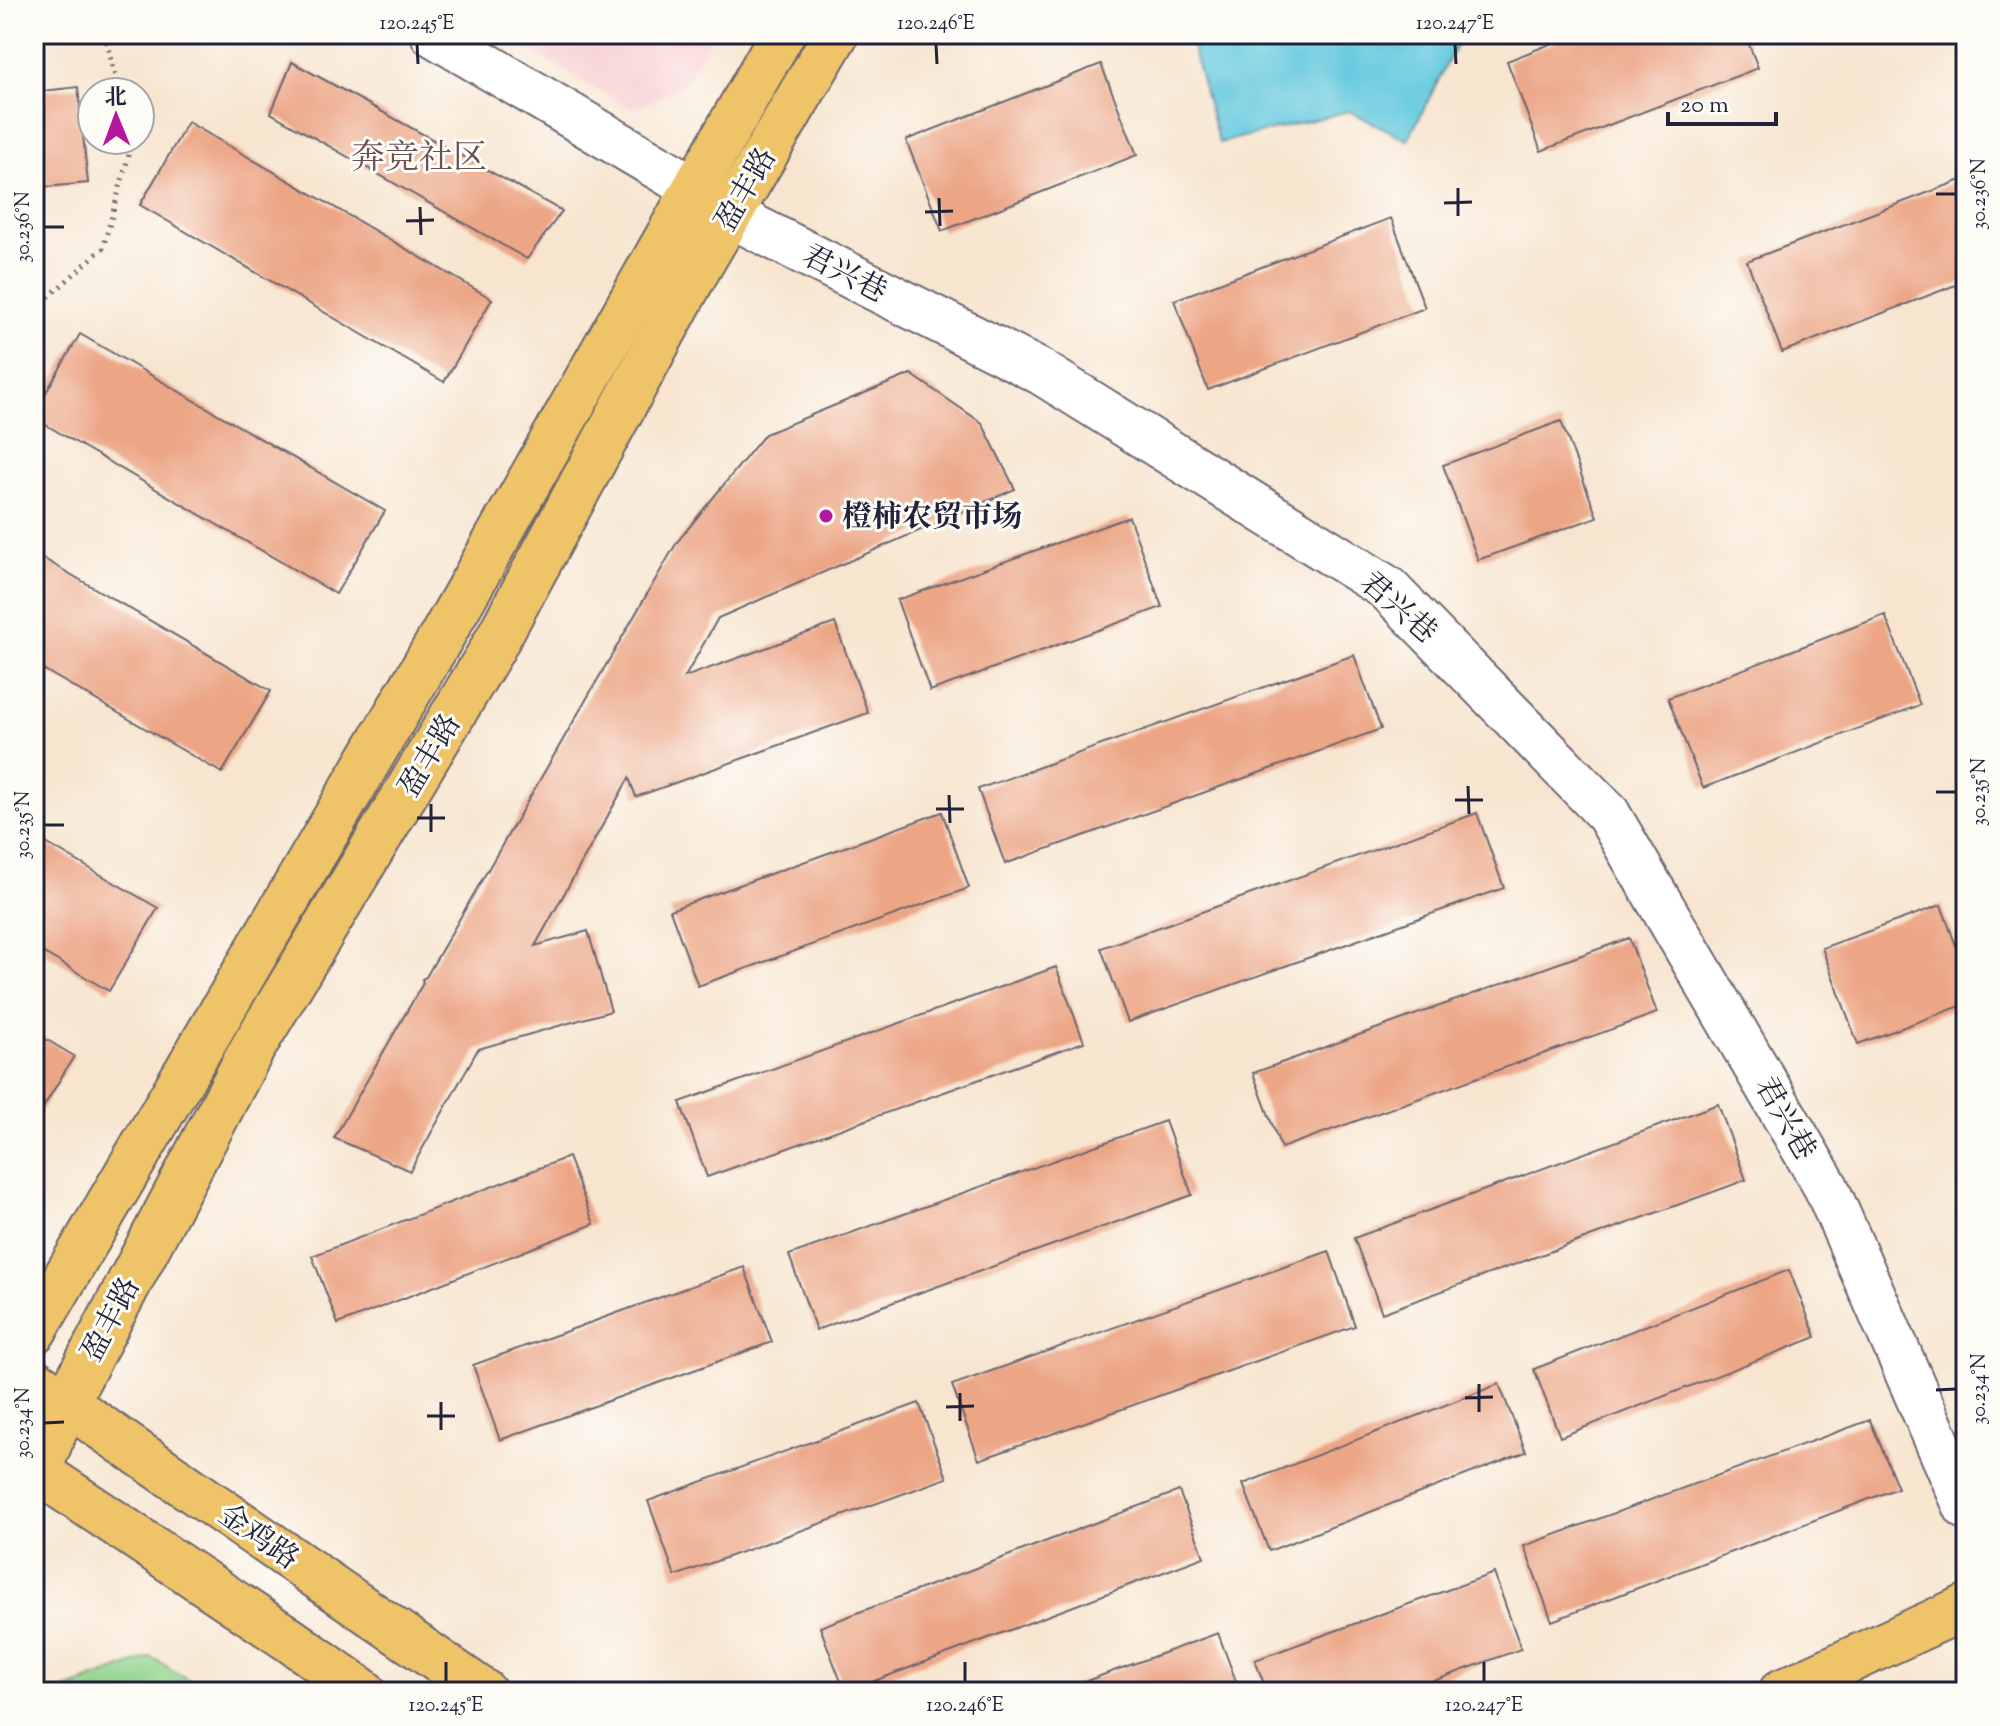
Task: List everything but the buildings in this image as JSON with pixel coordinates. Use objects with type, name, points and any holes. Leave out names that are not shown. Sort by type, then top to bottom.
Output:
[{"type":"main road","name":"盈丰路","points":[[34,1331],[442,636],[782,34]]},
{"type":"main road","name":"盈丰路","points":[[35,1474],[50,1392],[491,651],[695,274],[836,34]]},
{"type":"main road","name":"金鸡路","points":[[50,1392],[484,1692]]},
{"type":"main road","points":[[35,1474],[277,1631],[364,1692]]},
{"type":"main road","points":[[1781,1692],[1966,1607]]},
{"type":"street","name":"君兴巷","points":[[433,34],[695,189],[730,215],[1041,372],[1387,588],[1608,814],[1826,1187],[1966,1507]]},
{"type":"path","points":[[105,34],[116,76]]},
{"type":"path","points":[[34,325],[43,302],[103,248],[129,156]]},
{"type":"shaded area","points":[[499,34],[712,34],[685,84],[634,110]]},
{"type":"green space","points":[[151,1657],[209,1692],[58,1692]]},
{"type":"water","points":[[1207,34],[1462,34],[1408,140],[1349,111],[1219,143],[1190,39]]},
{"type":"place","name":"橙柿农贸市场","points":[[826,516]]},
{"type":"district","name":"奔竞社区","points":[[419,156]]}]
